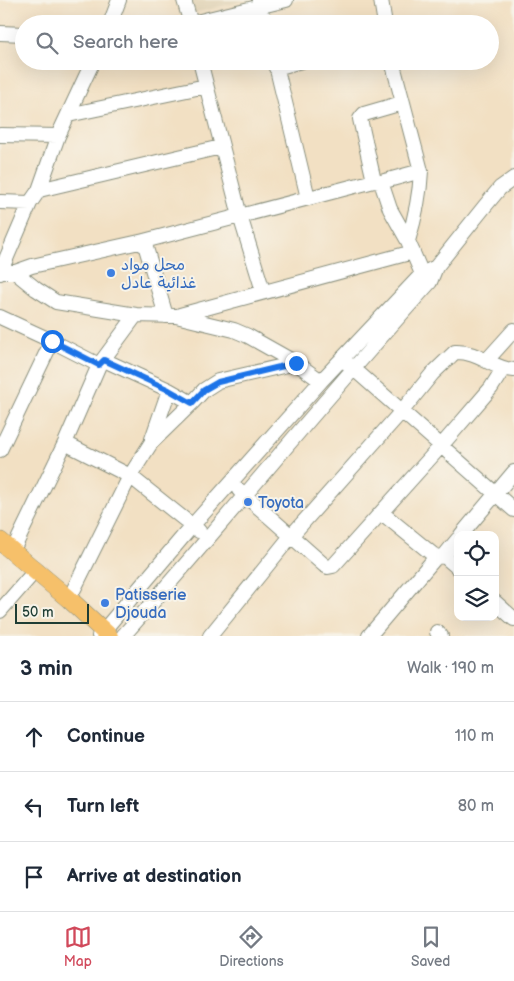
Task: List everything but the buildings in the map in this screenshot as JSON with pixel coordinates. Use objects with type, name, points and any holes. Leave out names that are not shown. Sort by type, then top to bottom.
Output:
[{"type":"main road","points":[[6,546],[69,599],[104,634]]},
{"type":"street","points":[[113,15],[119,0]]},
{"type":"street","points":[[184,0],[188,15]]},
{"type":"street","points":[[220,15],[260,3],[286,0]]},
{"type":"street","points":[[381,0],[384,15]]},
{"type":"street","points":[[0,33],[15,34]]},
{"type":"street","points":[[89,70],[58,136],[39,190],[30,203],[0,272],[15,272],[32,266],[144,241],[308,198],[421,171]]},
{"type":"street","points":[[202,70],[221,147],[263,291]]},
{"type":"street","points":[[276,70],[308,198]]},
{"type":"street","points":[[394,70],[421,171],[410,246]]},
{"type":"street","points":[[68,115],[206,86]]},
{"type":"street","points":[[402,103],[364,114],[360,119],[377,182],[426,278]]},
{"type":"street","points":[[0,135],[58,136]]},
{"type":"street","points":[[39,190],[221,147]]},
{"type":"street","points":[[104,634],[192,526],[321,381],[341,359],[436,268],[484,206],[500,188],[514,178]]},
{"type":"street","points":[[0,202],[30,203]]},
{"type":"street","points":[[144,241],[171,316]]},
{"type":"street","points":[[171,316],[263,291],[410,246]]},
{"type":"street","points":[[32,266],[36,289]]},
{"type":"street","points":[[15,272],[56,302],[136,315],[171,316],[234,330],[296,363],[321,381]]},
{"type":"street","points":[[123,636],[246,495],[426,278]]},
{"type":"street","points":[[6,546],[65,443],[101,362],[136,315]]},
{"type":"street","points":[[0,317],[169,390],[192,403]]},
{"type":"street","points":[[487,360],[514,330]]},
{"type":"street","points":[[0,450],[52,341]]},
{"type":"street","points":[[210,636],[291,536],[402,411],[432,374],[455,352],[464,351],[508,370],[333,566],[328,567],[291,536],[231,483]]},
{"type":"street","points":[[341,359],[514,510]]},
{"type":"street","points":[[69,599],[130,476],[151,443],[204,390],[218,382],[296,363]]},
{"type":"street","points":[[151,443],[169,390]]},
{"type":"street","points":[[65,443],[130,476],[207,538]]},
{"type":"street","points":[[464,531],[514,472]]},
{"type":"street","points":[[382,513],[454,566]]},
{"type":"street","points":[[369,636],[454,543]]},
{"type":"street","points":[[0,611],[35,570]]},
{"type":"street","points":[[499,606],[514,619]]},
{"type":"shaded area","points":[[191,0],[246,0],[194,13]]},
{"type":"place","name":"محل مواد غذائية عادل","points":[[111,273]]},
{"type":"place","name":"Toyota","points":[[248,502]]},
{"type":"place","name":"Patisserie Djouda","points":[[105,603]]},
{"type":"route","points":[[52,341],[99,365],[104,360],[169,390],[192,403],[204,390],[218,382],[296,363]]}]
